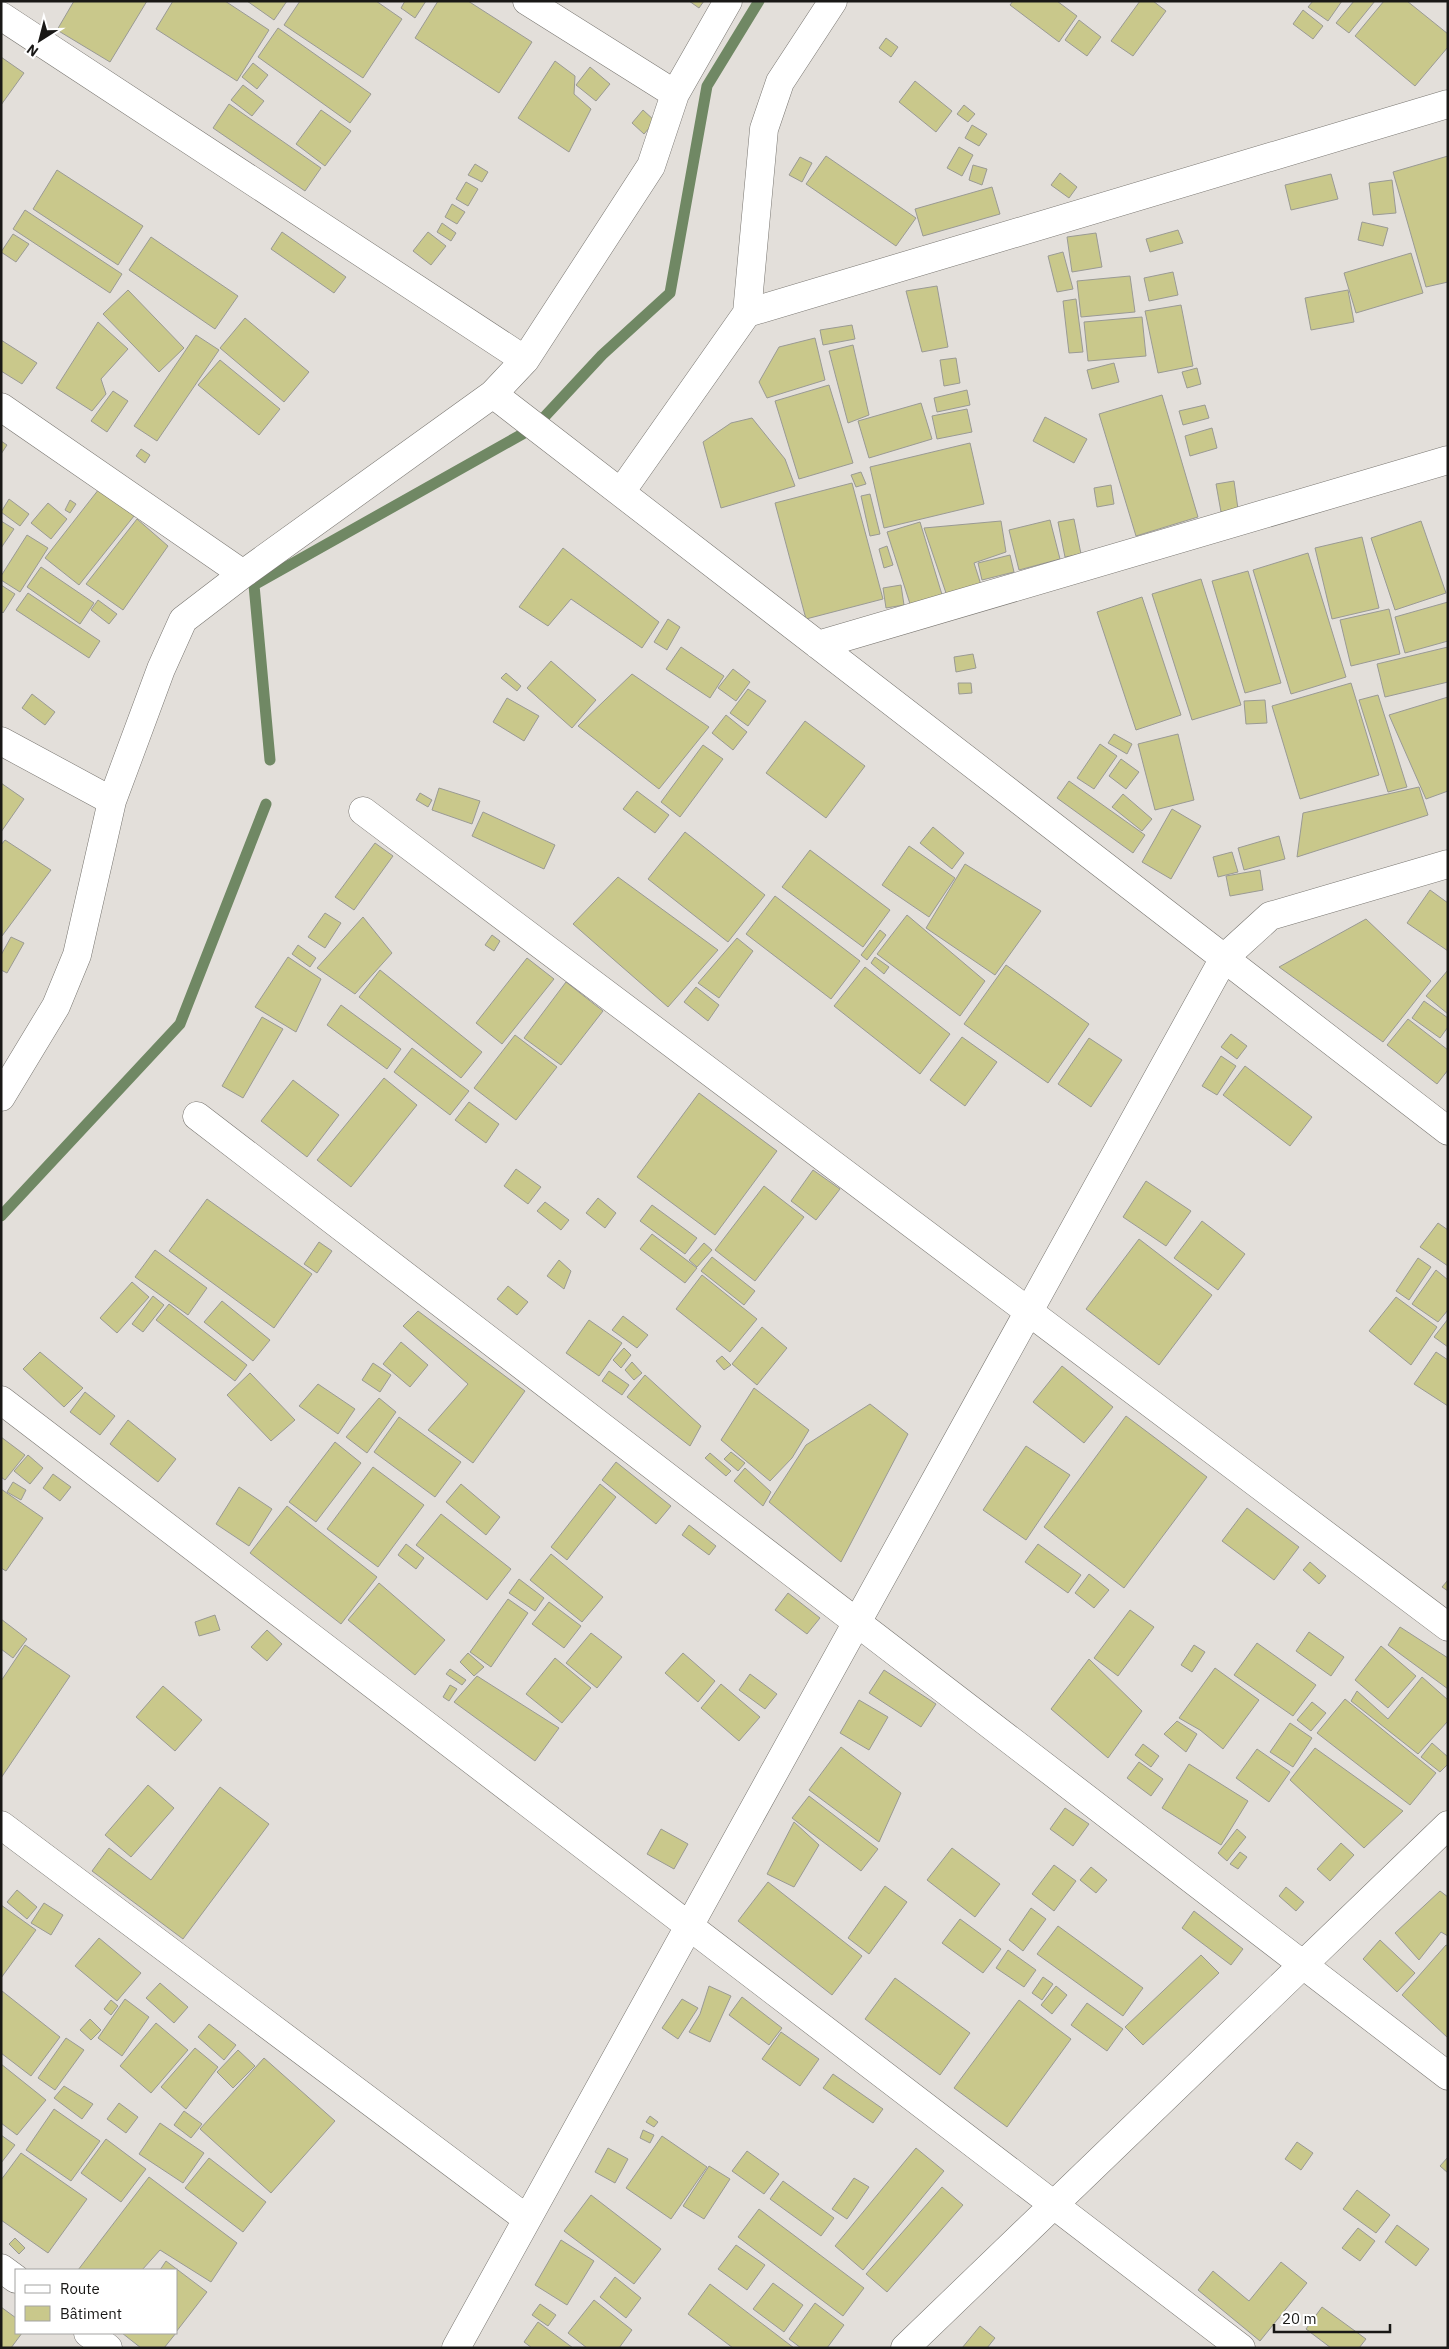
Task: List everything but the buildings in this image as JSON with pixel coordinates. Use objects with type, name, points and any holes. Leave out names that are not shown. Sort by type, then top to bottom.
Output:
[{"type":"street","points":[[527,1],[674,94]]},
{"type":"street","points":[[1,1097],[56,1006],[78,955],[112,800],[161,669],[183,620],[243,574],[493,394],[525,360],[650,166],[674,94],[728,1]]},
{"type":"street","points":[[621,492],[747,313],[764,129],[780,82],[833,1]]},
{"type":"street","points":[[1,16],[525,360]]},
{"type":"street","points":[[747,313],[1448,104]]},
{"type":"street","points":[[493,394],[1448,1131]]},
{"type":"street","points":[[1,407],[243,574]]},
{"type":"street","points":[[818,645],[1448,460]]},
{"type":"street","points":[[1,741],[112,800]]},
{"type":"street","points":[[363,811],[1448,1627]]},
{"type":"street","points":[[456,2348],[1224,958],[1270,916],[1448,864]]},
{"type":"street","points":[[197,1116],[1448,2076]]},
{"type":"street","points":[[1,1400],[1241,2348]]},
{"type":"street","points":[[905,2348],[1448,1824]]},
{"type":"street","points":[[1,1825],[527,2219]]},
{"type":"street","points":[[1,2268],[15,2278]]},
{"type":"street","points":[[89,2334],[108,2348]]},
{"type":"waterway","points":[[270,760],[254,585],[535,427],[602,355],[670,293],[707,86],[759,1]]},
{"type":"waterway","points":[[1,1216],[180,1024],[266,804]]}]
